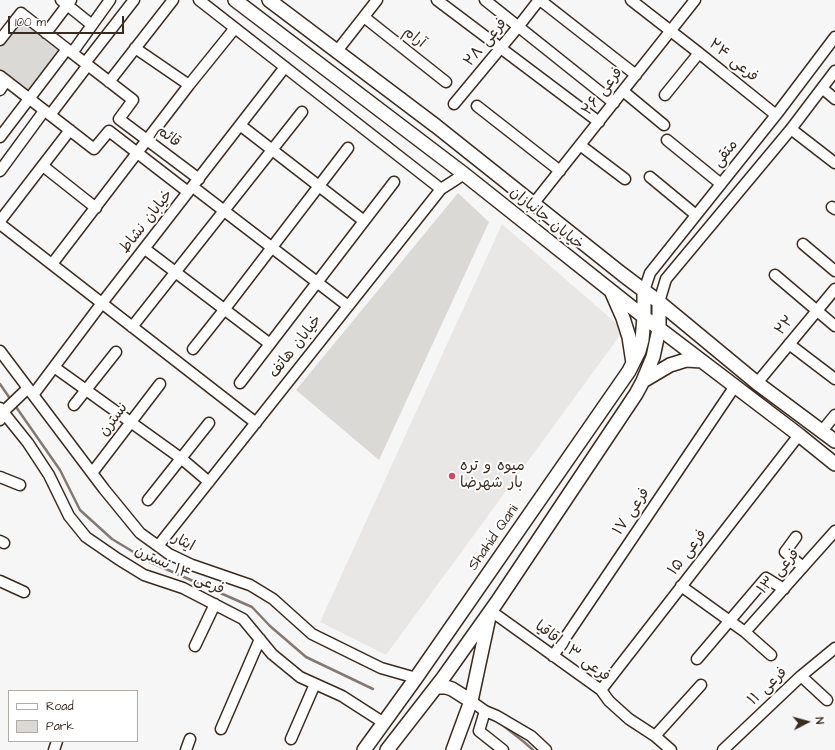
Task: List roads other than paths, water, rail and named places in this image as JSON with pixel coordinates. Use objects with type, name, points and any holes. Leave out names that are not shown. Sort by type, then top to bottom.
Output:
[{"type":"main road","name":"خیابان جانبازان","points":[[235,0],[464,174],[612,292],[835,464]]},
{"type":"main road","name":"خیابان جانبازان","points":[[270,0],[436,126],[659,302],[757,383],[835,441]]},
{"type":"main road","name":"Shahid Qani","points":[[364,750],[616,391],[639,351],[642,340],[644,317],[644,291]]},
{"type":"main road","points":[[612,292],[627,331],[633,363]]},
{"type":"main road","points":[[387,750],[491,612],[628,407],[644,380],[653,356],[660,329],[659,302]]},
{"type":"main road","points":[[644,380],[675,363],[686,360],[702,361]]},
{"type":"main road","points":[[718,373],[720,364],[730,360]]},
{"type":"main road","points":[[453,750],[471,701],[491,612]]},
{"type":"main road","points":[[436,686],[452,689],[471,701]]},
{"type":"street","points":[[0,137],[29,99],[92,25],[110,0]]},
{"type":"street","points":[[0,171],[87,64],[134,0]]},
{"type":"street","points":[[1,36],[21,13],[109,82],[173,0]]},
{"type":"street","points":[[199,0],[441,189]]},
{"type":"street","points":[[337,51],[377,0]]},
{"type":"street","points":[[437,0],[599,122]]},
{"type":"street","points":[[485,0],[614,103]]},
{"type":"street","points":[[539,0],[636,74]]},
{"type":"street","name":"فرعی ۲۸","points":[[454,104],[539,0]]},
{"type":"street","name":"فرعی ۲۴","points":[[631,0],[671,30],[776,115]]},
{"type":"street","name":"فرعی ۲۶","points":[[534,203],[695,0]]},
{"type":"street","points":[[46,33],[66,2],[92,25]]},
{"type":"street","name":"آرام","points":[[364,17],[446,82]]},
{"type":"street","points":[[52,264],[189,85],[235,28]]},
{"type":"street","name":"متقی","points":[[644,291],[650,273],[776,115],[835,37]]},
{"type":"street","points":[[135,48],[189,85]]},
{"type":"street","points":[[665,95],[699,53]]},
{"type":"street","name":"خیابان نشاط","points":[[3,412],[16,400],[31,392],[54,367],[285,67]]},
{"type":"street","points":[[659,302],[666,279],[791,128],[835,71]]},
{"type":"street","points":[[0,90],[3,79],[94,149],[109,131],[138,153],[193,186],[271,248],[348,306]]},
{"type":"street","name":"قائم","points":[[109,82],[133,100],[119,119],[148,140],[193,186]]},
{"type":"street","points":[[822,88],[835,100]]},
{"type":"street","points":[[623,91],[664,125]]},
{"type":"street","points":[[477,106],[560,171]]},
{"type":"street","points":[[132,327],[302,112]]},
{"type":"street","points":[[240,125],[364,221]]},
{"type":"street","points":[[791,128],[835,163]]},
{"type":"street","points":[[70,130],[0,223],[256,423]]},
{"type":"street","points":[[666,140],[721,184]]},
{"type":"street","points":[[580,145],[625,179]]},
{"type":"street","points":[[192,349],[224,310],[348,148]]},
{"type":"street","points":[[43,166],[96,208]]},
{"type":"street","name":"خیابان هاتف","points":[[158,546],[441,189],[464,174]]},
{"type":"street","points":[[650,177],[696,215]]},
{"type":"street","points":[[240,383],[394,182]]},
{"type":"street","points":[[803,244],[835,271]]},
{"type":"street","points":[[145,249],[270,344]]},
{"type":"street","points":[[775,276],[816,312],[835,326]]},
{"type":"street","name":"۲۲","points":[[757,383],[835,289]]},
{"type":"street","points":[[789,344],[835,379]]},
{"type":"street","name":"ایثار","points":[[0,351],[92,473],[140,533],[169,554],[192,565],[250,585],[273,599],[312,634],[381,668],[416,678]]},
{"type":"street","points":[[74,405],[116,352]]},
{"type":"street","points":[[54,367],[87,389],[182,459],[209,482]]},
{"type":"street","name":"نسترن","points":[[92,473],[160,384]]},
{"type":"street","name":"فرعی ۱۷","points":[[553,656],[735,386]]},
{"type":"street","name":"فرعی ۱۴ نسترن","points":[[3,412],[28,443],[49,475],[69,516],[86,536],[118,559],[144,575],[184,588],[243,619],[272,654],[300,677],[342,696],[384,723]]},
{"type":"street","points":[[822,431],[835,416]]},
{"type":"street","points":[[148,500],[182,459],[208,423]]},
{"type":"street","name":"فرعی ۱۵","points":[[601,690],[799,435]]},
{"type":"street","points":[[0,477],[20,485]]},
{"type":"street","name":"فرعی ۱۳","points":[[745,632],[835,531]]},
{"type":"street","points":[[796,538],[785,552],[803,567]]},
{"type":"street","points":[[697,659],[766,578],[784,589]]},
{"type":"street","points":[[0,581],[24,592]]},
{"type":"street","points":[[681,586],[745,632],[770,655]]},
{"type":"street","points":[[195,646],[215,604]]},
{"type":"street","name":"فرعی ۱۳ اقاقیا","points":[[491,612],[601,690],[609,701],[629,719],[655,736],[671,750]]},
{"type":"street","points":[[221,728],[260,639]]},
{"type":"street","name":"فرعی ۱۱","points":[[723,750],[801,676],[835,648]]},
{"type":"street","points":[[801,676],[827,700]]},
{"type":"street","points":[[291,739],[315,684]]},
{"type":"street","points":[[655,736],[701,685]]},
{"type":"street","points":[[471,701],[485,711],[497,716],[531,736],[546,750]]},
{"type":"street","points":[[485,711],[480,731],[503,750]]},
{"type":"street","points":[[186,750],[190,739]]},
{"type":"waterway","points":[[0,384],[11,400]]},
{"type":"waterway","points":[[14,404],[60,470],[80,510],[112,539],[150,562],[252,607],[270,626],[306,657],[373,689]]},
{"type":"waterway","points":[[500,723],[533,750]]},
{"type":"place","name":"میوه و تره بار شهرضا","points":[[452,476]]}]
